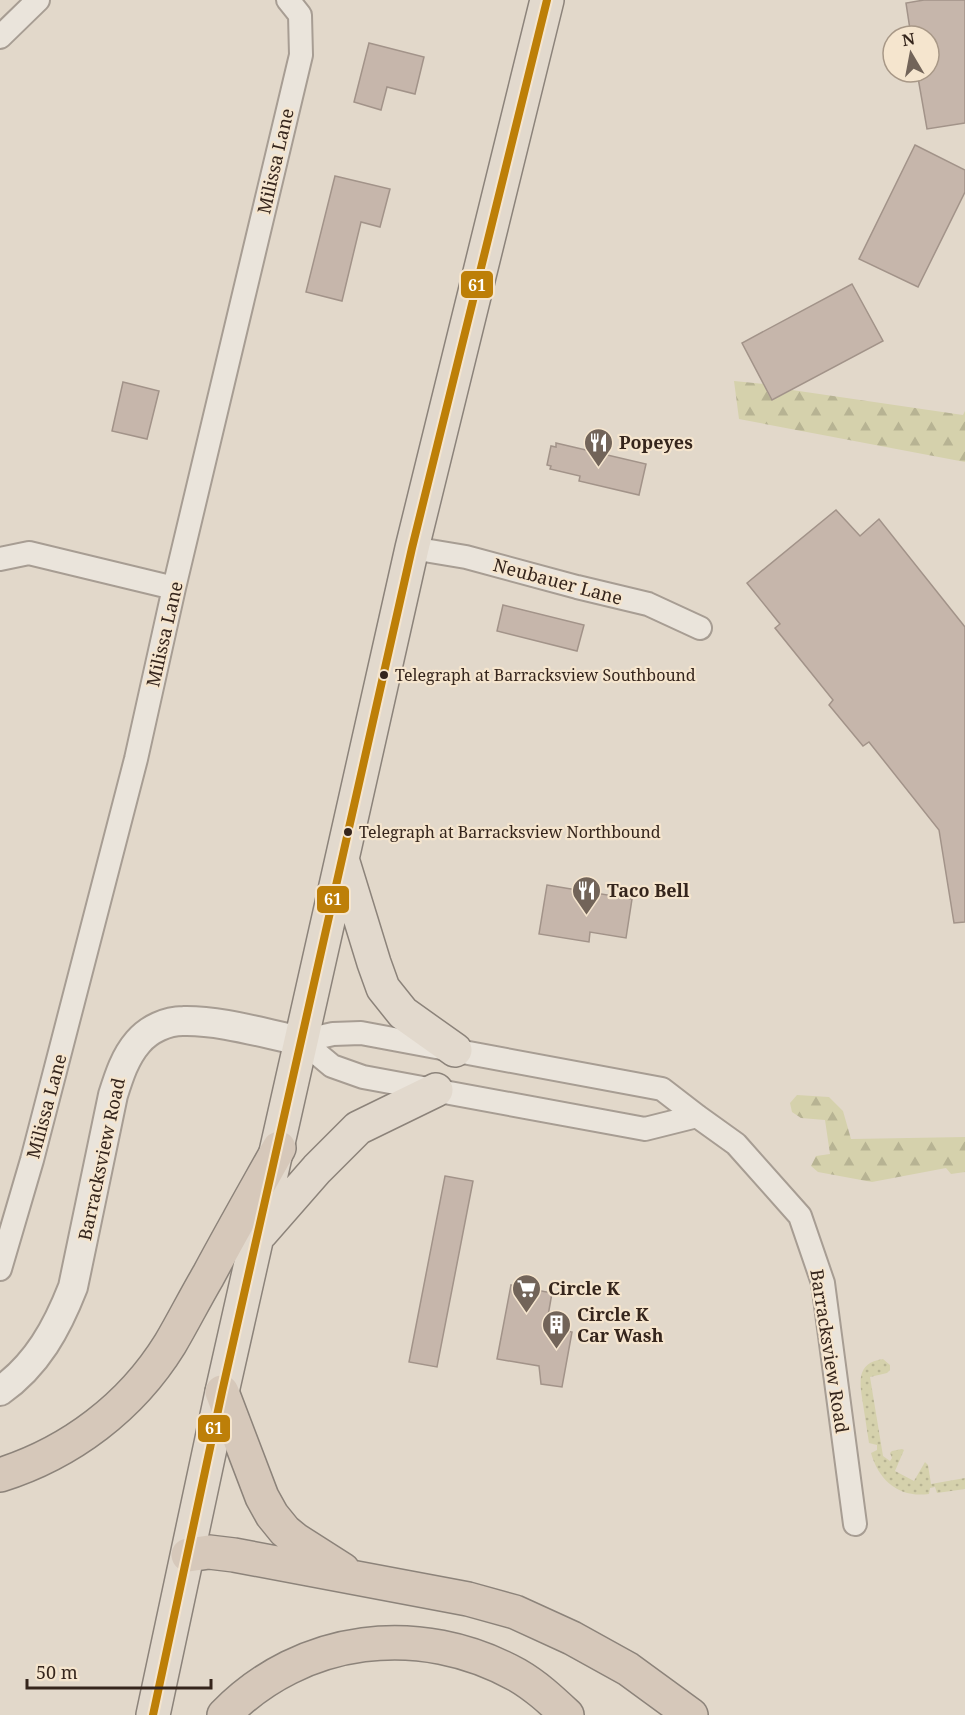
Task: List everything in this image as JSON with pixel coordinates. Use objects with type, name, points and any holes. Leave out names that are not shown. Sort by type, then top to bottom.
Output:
[{"type":"highway","points":[[0,1475],[28,1466],[86,1434],[114,1411],[137,1387],[170,1344],[279,1148]]},
{"type":"highway","points":[[222,1392],[262,1497],[272,1515],[296,1540],[357,1579]]},
{"type":"highway","points":[[188,1556],[209,1552],[234,1555],[468,1599],[515,1612],[572,1638],[628,1669],[691,1715]]},
{"type":"highway","points":[[224,1715],[254,1688],[306,1659],[338,1649],[376,1643],[416,1643],[482,1658],[518,1676],[545,1694],[567,1715]]},
{"type":"main road","points":[[153,1715],[222,1392],[279,1148],[412,548],[547,0]]},
{"type":"main road","points":[[342,861],[383,988],[403,1013],[455,1050]]},
{"type":"main road","points":[[258,1236],[317,1168],[358,1128],[436,1090]]},
{"type":"street","points":[[0,38],[38,0]]},
{"type":"street","name":"Milissa Lane","points":[[0,1269],[32,1160],[136,759],[174,588],[301,55],[300,15],[288,0]]},
{"type":"street","name":"Neubauer Lane","points":[[412,548],[466,557],[648,604],[700,628]]},
{"type":"street","points":[[0,559],[29,553],[174,588]]},
{"type":"street","name":"Barracksview Road","points":[[0,1391],[27,1369],[49,1340],[66,1305],[73,1287],[113,1095],[121,1068],[140,1040],[152,1030],[168,1023],[182,1021],[219,1025],[302,1041],[333,1034],[361,1033],[662,1089],[736,1143],[800,1216],[823,1283],[855,1524]]},
{"type":"street","name":"Barracksview Road","points":[[302,1041],[332,1066],[363,1077],[645,1128],[697,1116]]},
{"type":"green space","points":[[734,381],[764,384],[772,400],[792,390],[963,415],[965,411],[965,462],[739,419]]},
{"type":"green space","points":[[797,1095],[829,1097],[843,1111],[851,1139],[965,1137],[965,1172],[951,1174],[946,1168],[872,1182],[818,1172],[811,1166],[816,1156],[830,1154],[825,1120],[801,1118],[792,1112],[790,1103]]},
{"type":"green space","points":[[883,1359],[890,1365],[890,1370],[887,1373],[870,1377],[883,1456],[890,1461],[892,1451],[902,1449],[904,1450],[895,1471],[914,1481],[925,1462],[928,1465],[931,1484],[965,1478],[965,1489],[937,1493],[935,1487],[930,1488],[929,1494],[918,1495],[892,1486],[879,1472],[871,1453],[877,1450],[877,1445],[869,1443],[861,1375],[868,1365]]},
{"type":"building","points":[[924,0],[965,0],[965,123],[927,129],[919,84],[941,84],[941,24],[909,24],[906,3]]},
{"type":"building","points":[[369,43],[424,57],[415,94],[387,87],[381,110],[354,102]]},
{"type":"building","points":[[915,145],[965,170],[965,192],[918,287],[859,259]]},
{"type":"building","points":[[335,176],[390,189],[380,227],[361,222],[342,301],[306,292]]},
{"type":"building","points":[[852,284],[883,341],[772,400],[742,343]]},
{"type":"building","points":[[123,382],[159,391],[147,439],[112,431]]},
{"type":"building","name":"Popeyes","points":[[556,443],[646,464],[639,495],[579,481],[580,476],[550,469],[551,466],[547,465],[551,446],[556,447]]},
{"type":"building","points":[[836,510],[860,536],[879,519],[965,627],[965,922],[954,923],[939,830],[869,742],[863,746],[829,705],[833,700],[775,628],[780,624],[747,583]]},
{"type":"building","points":[[503,605],[584,625],[577,651],[497,631]]},
{"type":"building","name":"Taco Bell","points":[[547,885],[632,899],[626,938],[590,932],[589,942],[539,934]]},
{"type":"building","points":[[445,1176],[473,1181],[437,1367],[409,1362]]},
{"type":"building","name":"Circle K","points":[[511,1285],[552,1293],[546,1327],[572,1332],[562,1387],[541,1384],[539,1366],[497,1359]]},
{"type":"transit line","name":"61","points":[[153,1715],[222,1392],[412,548],[547,0]]},
{"type":"place","name":"Popeyes","points":[[598,468]]},
{"type":"place","name":"Telegraph at Barracksview Southbound","points":[[384,675]]},
{"type":"place","name":"Telegraph at Barracksview Northbound","points":[[348,832]]},
{"type":"place","name":"Taco Bell","points":[[586,916]]},
{"type":"place","name":"Circle K","points":[[527,1314]]},
{"type":"place","name":"Circle K Car Wash","points":[[556,1350]]}]
